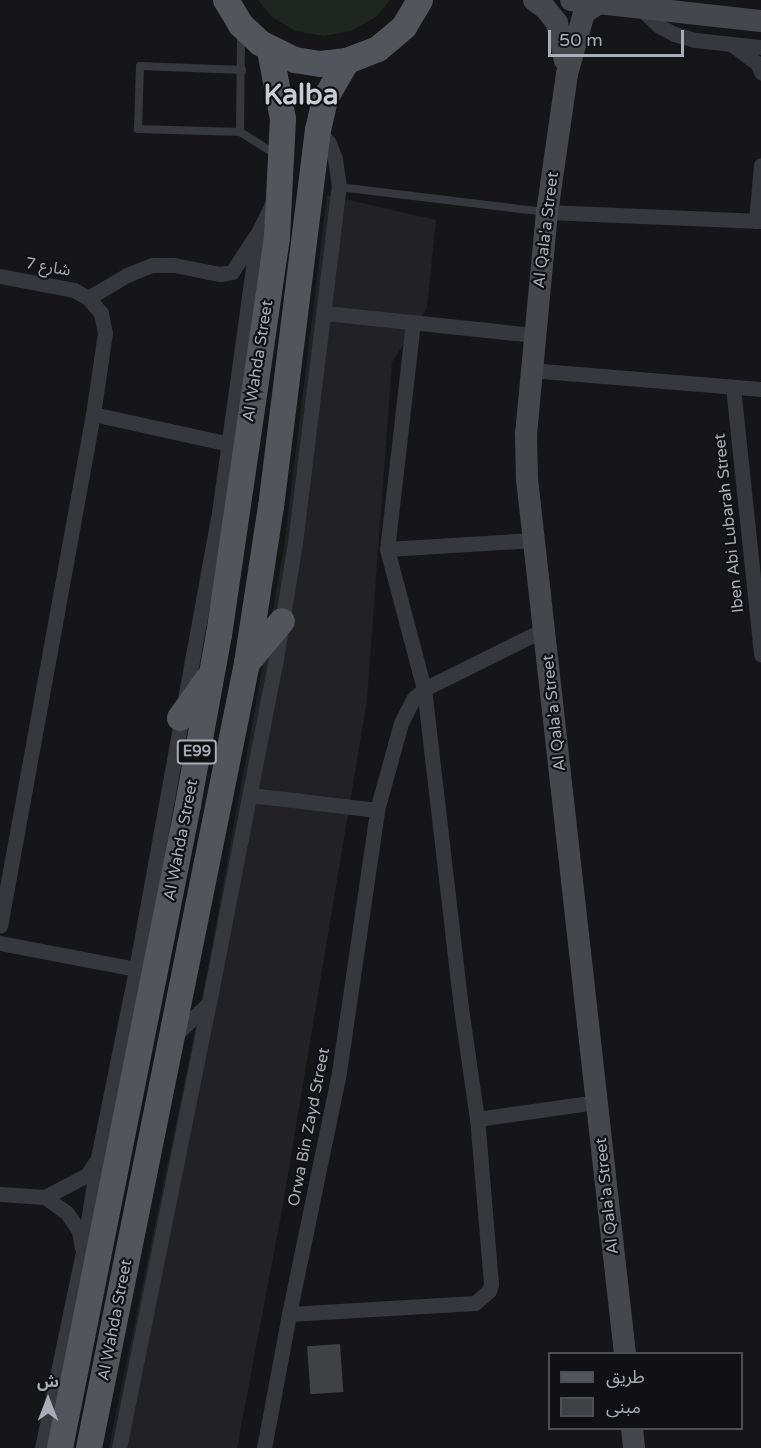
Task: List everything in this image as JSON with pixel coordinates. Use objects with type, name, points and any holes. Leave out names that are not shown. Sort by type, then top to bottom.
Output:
[{"type":"main road","points":[[226,0],[241,25],[270,50],[303,61],[321,64],[347,62],[371,52],[392,39],[423,4]]},
{"type":"main road","name":"Al Wahda Street","points":[[60,1448],[61,1400],[188,805],[211,675],[277,237],[283,159],[283,119],[270,50]]},
{"type":"main road","name":"Al Wahda Street","points":[[90,1447],[247,663],[274,484],[318,130],[325,99],[347,62]]},
{"type":"main road","points":[[247,663],[282,621]]},
{"type":"main road","points":[[180,718],[211,675]]},
{"type":"street","name":"Al Qala'a Street","points":[[534,0],[545,8],[557,23],[567,74]]},
{"type":"street","points":[[571,0],[761,21]]},
{"type":"street","name":"Al Qala'a Street","points":[[599,3],[584,13],[567,74],[547,212],[533,335],[526,445],[625,1352]]},
{"type":"street","points":[[640,8],[659,26],[674,34],[695,40],[761,47]]},
{"type":"street","points":[[731,44],[758,64],[761,72]]},
{"type":"street","points":[[119,1448],[250,795],[295,543],[339,187],[335,159],[329,143],[318,130]]},
{"type":"street","points":[[547,212],[758,221],[761,165]]},
{"type":"street","points":[[0,926],[93,414],[105,333],[101,313],[88,298],[127,275],[152,266],[174,265],[220,274],[232,272],[258,233],[281,186]]},
{"type":"street","points":[[42,1448],[61,1400],[98,1158],[136,969],[180,718],[218,520],[258,233]]},
{"type":"street","name":"شارع 7","points":[[0,276],[74,290],[88,298]]},
{"type":"street","points":[[325,313],[533,335]]},
{"type":"street","points":[[288,1314],[475,1303],[482,1299],[491,1284],[477,1119],[461,1008],[424,689],[387,549],[413,322]]},
{"type":"street","points":[[530,370],[761,389]]},
{"type":"street","name":"Iben Abi Lubarah Street","points":[[733,387],[761,655]]},
{"type":"street","points":[[93,414],[229,444]]},
{"type":"street","points":[[387,549],[535,540]]},
{"type":"street","points":[[424,689],[545,629]]},
{"type":"street","name":"Orwa Bin Zayd Street","points":[[264,1448],[288,1314],[339,1072],[377,810],[401,723],[414,698],[424,689]]},
{"type":"street","points":[[250,795],[377,810]]},
{"type":"street","points":[[0,943],[136,969]]},
{"type":"street","points":[[171,1039],[209,1004]]},
{"type":"street","points":[[477,1119],[597,1102]]},
{"type":"street","points":[[0,1194],[45,1197],[87,1175],[98,1158]]},
{"type":"street","points":[[45,1197],[67,1213],[79,1231],[83,1252]]},
{"type":"street","points":[[632,1430],[634,1448]]},
{"type":"lane","points":[[240,132],[241,25]]},
{"type":"lane","points":[[242,70],[140,66],[138,129],[240,132],[283,159]]},
{"type":"lane","points":[[339,187],[547,212]]},
{"type":"shaded area","points":[[258,0],[390,0],[376,17],[351,31],[324,36],[296,31],[272,17]]},
{"type":"shaded area","points":[[327,195],[436,220],[427,308],[392,362],[367,700],[282,1210],[237,1448],[109,1448],[208,968],[284,548]]},
{"type":"building","points":[[340,1344],[343,1392],[310,1394],[307,1346]]},
{"type":"district","name":"Kalba","points":[[301,95]]}]
